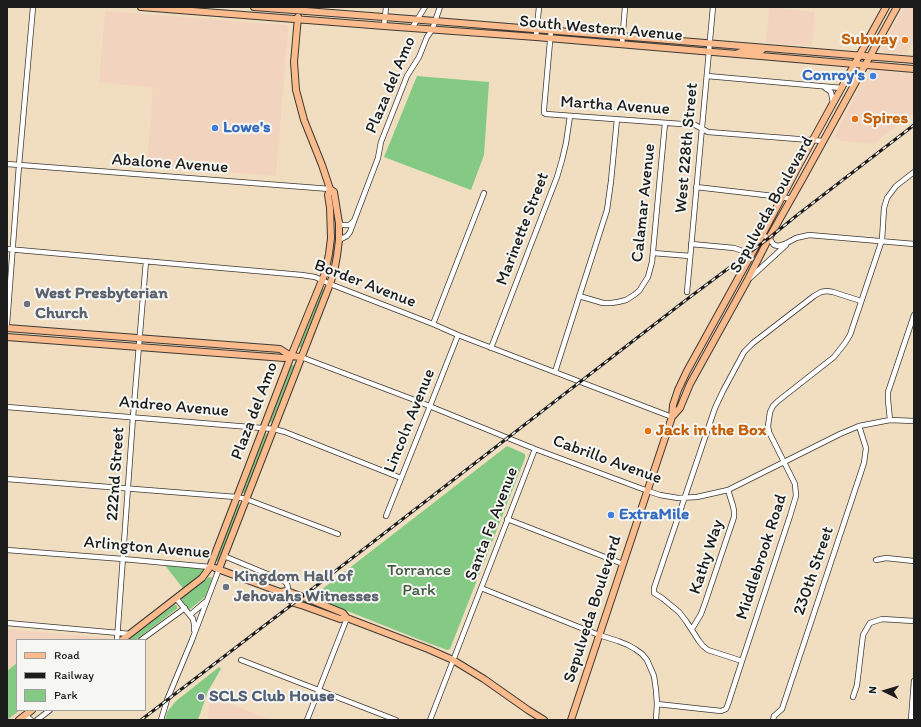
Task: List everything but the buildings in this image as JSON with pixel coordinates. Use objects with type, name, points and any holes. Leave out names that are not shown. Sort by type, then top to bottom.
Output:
[{"type":"main road","name":"South Western Avenue","points":[[142,7],[209,10],[297,20],[551,38],[914,68]]},
{"type":"main road","name":"South Western Avenue","points":[[254,7],[298,9],[914,60]]},
{"type":"main road","name":"Sepulveda Boulevard","points":[[571,720],[672,417],[673,405],[678,390],[886,7]]},
{"type":"main road","name":"Sepulveda Boulevard","points":[[672,417],[680,408],[690,384],[747,281],[768,238],[824,141],[897,7]]},
{"type":"main road","points":[[298,9],[294,62],[296,90],[304,120],[322,164],[330,189]]},
{"type":"main road","points":[[737,54],[740,51],[746,50],[760,51],[763,47]]},
{"type":"main road","name":"Plaza del Amo","points":[[123,639],[202,578],[210,567],[236,496],[328,262],[331,222],[328,195],[330,189],[334,192],[339,223],[339,240],[334,272],[219,569]]},
{"type":"main road","name":"Cabrillo Avenue","points":[[7,328],[280,349],[291,356]]},
{"type":"main road","name":"Cabrillo Avenue","points":[[7,337],[284,358],[291,356],[301,357]]},
{"type":"main road","points":[[704,341],[711,346]]},
{"type":"main road","name":"Arlington Avenue","points":[[210,567],[280,592],[294,603],[340,619],[347,618],[428,648],[453,660],[484,679],[544,720]]},
{"type":"main road","name":"Arlington Avenue","points":[[280,592],[288,591],[343,613],[347,618]]},
{"type":"main road","points":[[19,720],[31,711]]},
{"type":"street","points":[[7,324],[33,7]]},
{"type":"street","points":[[384,26],[386,7]]},
{"type":"street","name":"Plaza del Amo","points":[[412,28],[425,7]]},
{"type":"street","name":"Plaza del Amo","points":[[339,240],[347,236],[350,232],[407,76],[419,57],[427,37],[432,30],[440,7]]},
{"type":"street","points":[[536,37],[538,7]]},
{"type":"street","points":[[622,44],[625,7]]},
{"type":"street","name":"West 228th Street","points":[[687,292],[714,7]]},
{"type":"street","points":[[551,38],[552,30]]},
{"type":"street","name":"Martha Avenue","points":[[551,38],[544,109],[544,113],[546,114],[695,125],[708,132],[824,141]]},
{"type":"street","points":[[707,76],[842,88]]},
{"type":"street","points":[[821,86],[831,92],[833,103]]},
{"type":"street","name":"Marinette Street","points":[[491,348],[561,165],[570,116]]},
{"type":"street","points":[[555,372],[607,210],[617,119]]},
{"type":"street","name":"Calamar Avenue","points":[[579,296],[603,303],[626,300],[634,296],[648,277],[651,269],[653,253],[665,123]]},
{"type":"street","name":"Abalone Avenue","points":[[7,164],[330,189]]},
{"type":"street","name":"Middlebrook Road","points":[[657,704],[717,711],[726,710],[796,496],[795,484],[769,432],[768,426],[770,412],[778,401],[834,358],[850,335],[882,240],[884,208],[887,198],[896,186],[913,174]]},
{"type":"street","points":[[696,187],[791,199]]},
{"type":"street","points":[[433,324],[484,193]]},
{"type":"street","points":[[339,223],[342,225],[349,225],[354,221]]},
{"type":"street","points":[[762,235],[768,238],[774,245],[778,246],[790,242]]},
{"type":"street","points":[[747,281],[790,242],[796,238],[809,235],[882,240],[914,244]]},
{"type":"street","points":[[691,244],[737,248],[740,250]]},
{"type":"street","name":"Border Avenue","points":[[7,249],[315,277],[491,348],[672,417]]},
{"type":"street","points":[[653,253],[690,256]]},
{"type":"street","name":"222nd Street","points":[[117,639],[146,261]]},
{"type":"street","points":[[742,661],[708,650],[698,641],[692,629],[679,612],[653,591],[715,408],[744,352],[748,347],[821,292],[833,292],[861,302]]},
{"type":"street","points":[[890,420],[888,392],[914,315]]},
{"type":"street","name":"Lincoln Avenue","points":[[386,516],[458,335]]},
{"type":"street","name":"Cabrillo Avenue","points":[[301,357],[535,448],[648,490],[671,497],[697,497],[728,490],[859,426],[890,420],[914,421]]},
{"type":"street","name":"Andreo Avenue","points":[[7,407],[274,429],[401,478]]},
{"type":"street","name":"230th Street","points":[[773,720],[774,716],[782,709],[864,463],[866,448],[859,426]]},
{"type":"street","name":"Santa Fe Avenue","points":[[430,720],[535,448]]},
{"type":"street","points":[[7,479],[236,496],[338,534]]},
{"type":"street","name":"Kathy Way","points":[[692,629],[701,614],[734,517],[733,506],[728,490]]},
{"type":"street","points":[[508,519],[623,564]]},
{"type":"street","name":"Arlington Avenue","points":[[7,550],[210,567]]},
{"type":"street","name":"Arlington Avenue","points":[[224,556],[284,581],[287,584],[288,591]]},
{"type":"street","points":[[876,560],[886,558],[914,560]]},
{"type":"street","points":[[160,720],[219,569]]},
{"type":"street","points":[[481,588],[628,645],[642,654],[647,660],[654,676],[657,704],[656,720]]},
{"type":"street","points":[[176,598],[190,615],[194,624],[192,640]]},
{"type":"street","points":[[190,615],[207,600]]},
{"type":"street","points":[[142,639],[184,608]]},
{"type":"street","points":[[307,720],[347,618]]},
{"type":"street","points":[[853,696],[857,685],[863,635],[870,623],[882,618],[914,621]]},
{"type":"street","points":[[7,623],[130,634]]},
{"type":"street","points":[[241,660],[396,720]]},
{"type":"street","points":[[910,720],[914,681]]},
{"type":"street","points":[[37,720],[49,711]]},
{"type":"street","points":[[25,715],[31,720]]},
{"type":"shaded area","points":[[770,7],[815,12],[812,46],[765,43]]},
{"type":"shaded area","points":[[904,7],[914,7],[914,40],[906,54],[885,53],[882,46]]},
{"type":"shaded area","points":[[105,11],[286,25],[288,29],[276,176],[147,166],[153,87],[99,83]]},
{"type":"shaded area","points":[[870,70],[914,74],[914,113],[875,144],[840,141],[834,137],[867,73]]},
{"type":"shaded area","points":[[7,629],[109,638],[16,639],[16,711],[23,711],[11,720],[7,720]]},
{"type":"shaded area","points":[[219,699],[271,720],[208,720],[209,703]]},
{"type":"green space","points":[[417,76],[489,82],[484,155],[471,190],[384,157]]},
{"type":"green space","points":[[323,289],[324,291],[303,347],[300,348],[299,346],[321,290]]},
{"type":"green space","points":[[292,365],[294,365],[294,367],[273,422],[271,423],[270,421]]},
{"type":"green space","points":[[267,433],[268,435],[246,492],[244,493],[242,491]]},
{"type":"green space","name":"Torrance Park","points":[[507,446],[525,454],[525,458],[450,649],[447,650],[423,641],[312,597]]},
{"type":"green space","points":[[238,504],[241,506],[219,561],[216,561],[216,560]]},
{"type":"green space","points":[[164,564],[209,568],[185,591]]},
{"type":"green space","points":[[209,577],[212,579],[205,597],[189,610],[181,599]]},
{"type":"green space","points":[[174,605],[177,606],[177,609],[137,639],[129,639]]},
{"type":"green space","points":[[16,664],[16,711],[19,711],[7,720],[7,671]]},
{"type":"green space","points":[[219,667],[221,669],[208,691],[198,720],[165,720],[167,712],[176,701]]},
{"type":"railway","points":[[141,720],[914,125]]},
{"type":"place","name":"Subway","points":[[905,40]]},
{"type":"place","name":"Conroy's","points":[[873,76]]},
{"type":"place","name":"Spires","points":[[855,119]]},
{"type":"place","name":"Lowe's","points":[[215,128]]},
{"type":"place","name":"West Presbyterian Church","points":[[27,304]]},
{"type":"place","name":"Jack in the Box","points":[[648,431]]},
{"type":"place","name":"ExtraMile","points":[[611,515]]},
{"type":"place","name":"Kingdom Hall of Jehovahs Witnesses","points":[[226,587]]},
{"type":"place","name":"SCLS Club House","points":[[201,697]]}]
